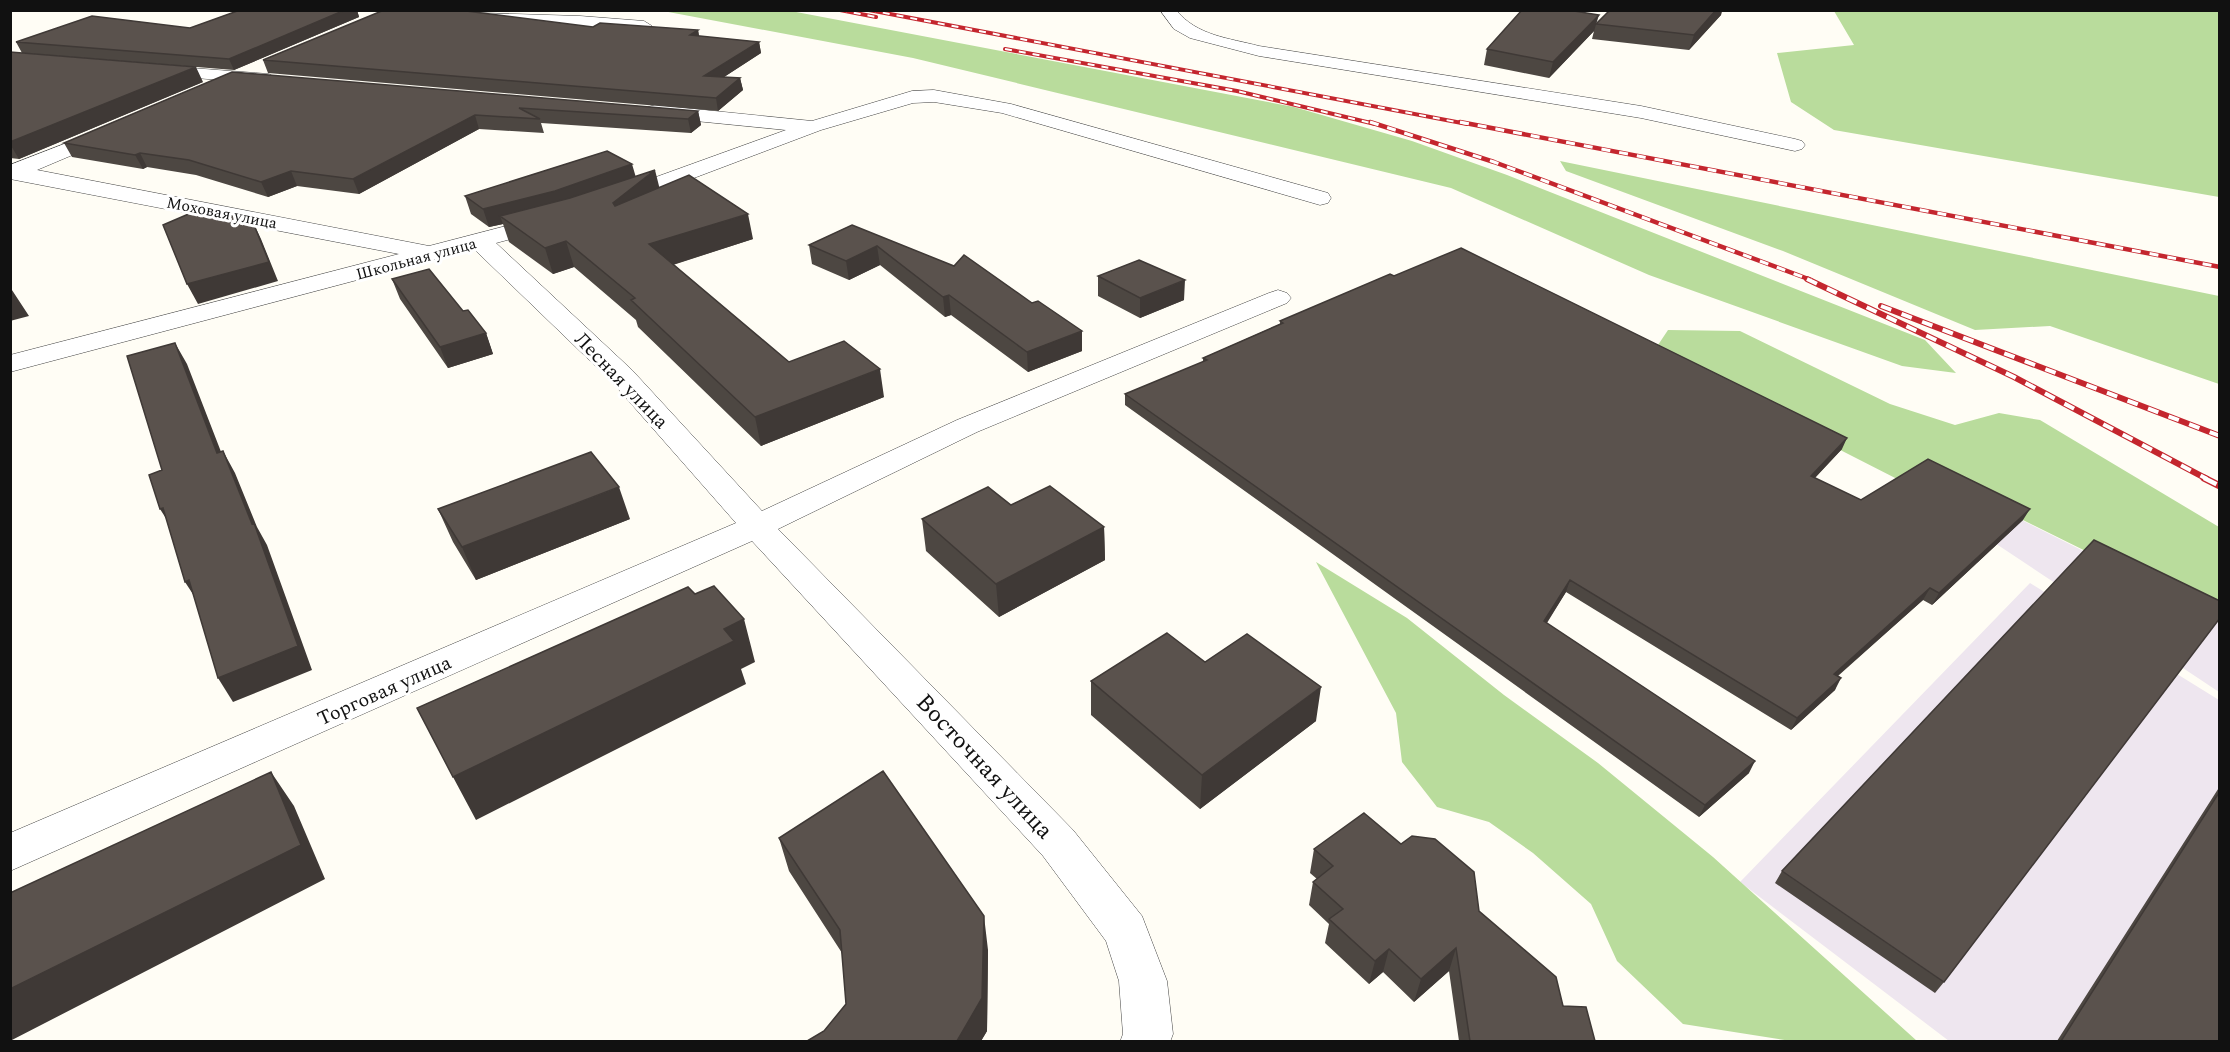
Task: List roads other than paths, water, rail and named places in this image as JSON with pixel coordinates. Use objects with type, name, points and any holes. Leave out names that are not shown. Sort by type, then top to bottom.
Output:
[{"type":"street","points":[[1167,10],[1180,26],[1196,35],[1259,51],[1641,112],[1796,145]]},
{"type":"street","points":[[385,14],[574,19],[645,26]]},
{"type":"street","points":[[210,90],[275,63]]},
{"type":"street","points":[[138,69],[291,81]]},
{"type":"street","points":[[600,205],[814,126],[912,97],[934,96],[1004,108],[1320,198]]},
{"type":"street","points":[[635,110],[814,126]]},
{"type":"street","points":[[12,172],[124,126]]},
{"type":"street","name":"Моховая улица","points":[[12,172],[434,254]]},
{"type":"street","name":"Школьная улица","points":[[10,364],[434,254],[569,216]]},
{"type":"street","name":"Лесная улица","points":[[480,241],[622,376],[757,526]]},
{"type":"street","name":"Торговая улица","points":[[10,853],[757,526],[967,426],[1278,298]]},
{"type":"street","name":"Восточная улица","points":[[757,526],[1058,843],[1126,931],[1143,981],[1148,1034],[1145,1041]]},
{"type":"railway","points":[[840,10],[876,17]]},
{"type":"railway","points":[[869,10],[1467,124]]},
{"type":"railway","points":[[1005,49],[1237,91],[1375,124]]},
{"type":"railway","points":[[1370,122],[1494,162],[1811,280]]},
{"type":"railway","points":[[1460,122],[2220,267]]},
{"type":"railway","points":[[1807,279],[2014,377],[2207,479]]},
{"type":"railway","points":[[1881,306],[2220,436]]},
{"type":"railway","points":[[2204,478],[2220,486]]}]
